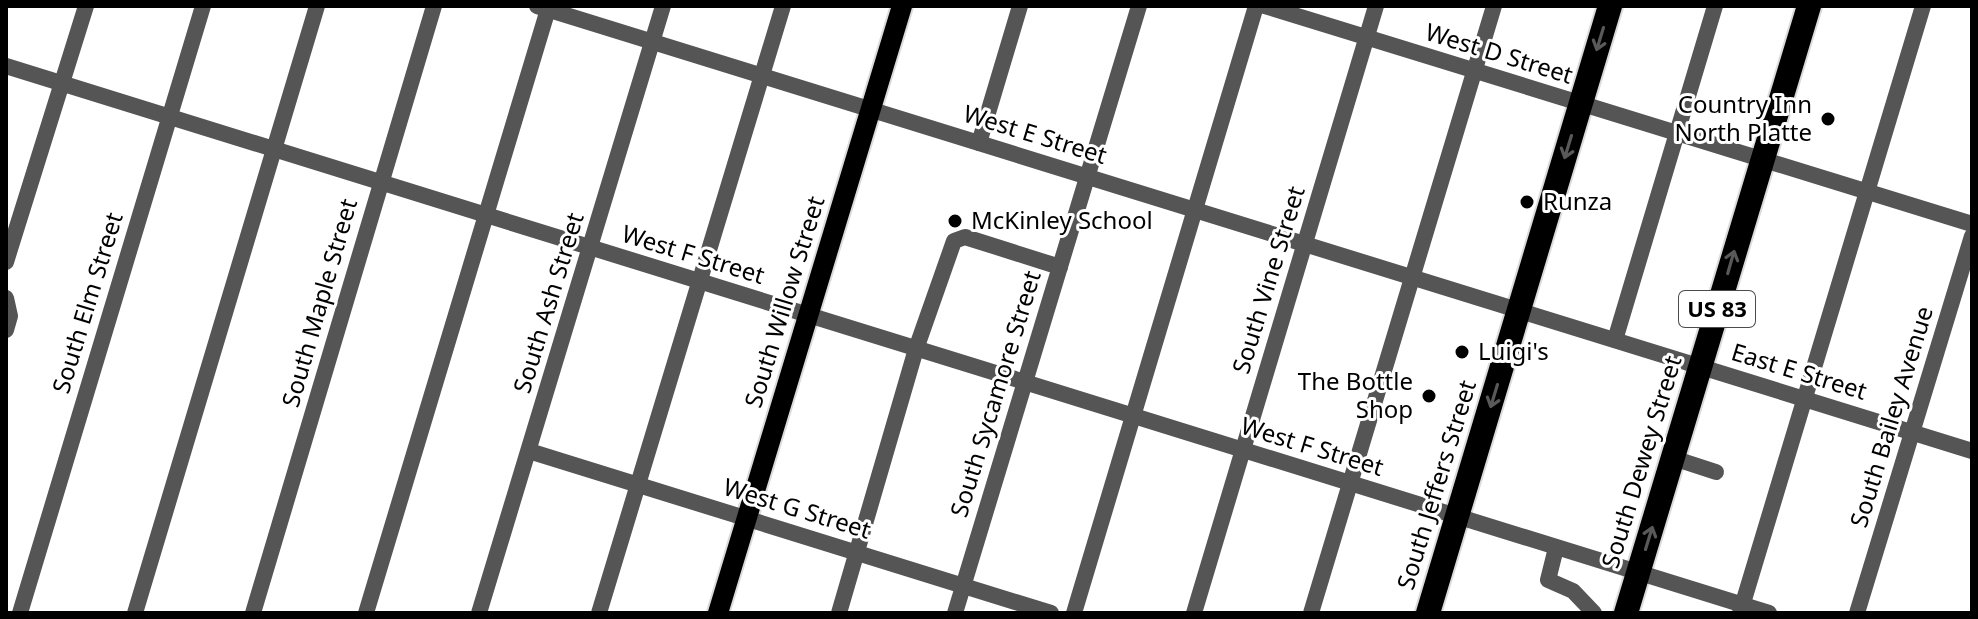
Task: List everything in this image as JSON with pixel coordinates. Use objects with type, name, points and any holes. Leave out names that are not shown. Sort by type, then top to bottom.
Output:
[{"type":"highway","name":"South Jeffers Street","points":[[1428,613],[1610,6]]},
{"type":"highway","name":"South Dewey Street","points":[[1626,613],[1809,6]]},
{"type":"main road","name":"South Willow Street","points":[[718,613],[902,6]]},
{"type":"street","points":[[6,262],[86,6]]},
{"type":"street","name":"South Elm Street","points":[[20,613],[203,6]]},
{"type":"street","points":[[135,613],[317,6]]},
{"type":"street","name":"South Maple Street","points":[[253,613],[434,6]]},
{"type":"street","name":"South Ash Street","points":[[479,613],[663,6]]},
{"type":"street","points":[[599,613],[783,6]]},
{"type":"street","points":[[979,143],[1020,6]]},
{"type":"street","name":"South Sycamore Street","points":[[955,613],[1139,6]]},
{"type":"street","points":[[1074,613],[1256,6]]},
{"type":"street","name":"West D Street","points":[[1265,6],[1972,224]]},
{"type":"street","name":"South Vine Street","points":[[1194,613],[1376,6]]},
{"type":"street","points":[[1311,613],[1494,6]]},
{"type":"street","points":[[1615,340],[1715,6]]},
{"type":"street","points":[[1741,609],[1923,6]]},
{"type":"street","points":[[366,613],[544,7]]},
{"type":"street","name":"West E Street","points":[[544,7],[1519,311]]},
{"type":"street","name":"West F Street","points":[[6,66],[1638,573],[1741,609],[1769,613]]},
{"type":"street","name":"South Bailey Avenue","points":[[1857,613],[1972,236]]},
{"type":"street","points":[[839,613],[916,349],[957,238],[965,237],[1060,267]]},
{"type":"street","points":[[6,298],[10,316],[6,330]]},
{"type":"street","name":"East E Street","points":[[1519,311],[1972,451]]},
{"type":"street","name":"West G Street","points":[[529,451],[1051,613]]},
{"type":"street","points":[[1673,458],[1716,472]]},
{"type":"street","points":[[1556,548],[1548,580],[1573,591],[1594,613]]},
{"type":"place","name":"Country Inn North Platte","points":[[1828,119]]},
{"type":"place","name":"Runza","points":[[1527,202]]},
{"type":"place","name":"McKinley School","points":[[955,221]]},
{"type":"place","name":"Luigi's","points":[[1462,352]]},
{"type":"place","name":"The Bottle Shop","points":[[1429,396]]}]
